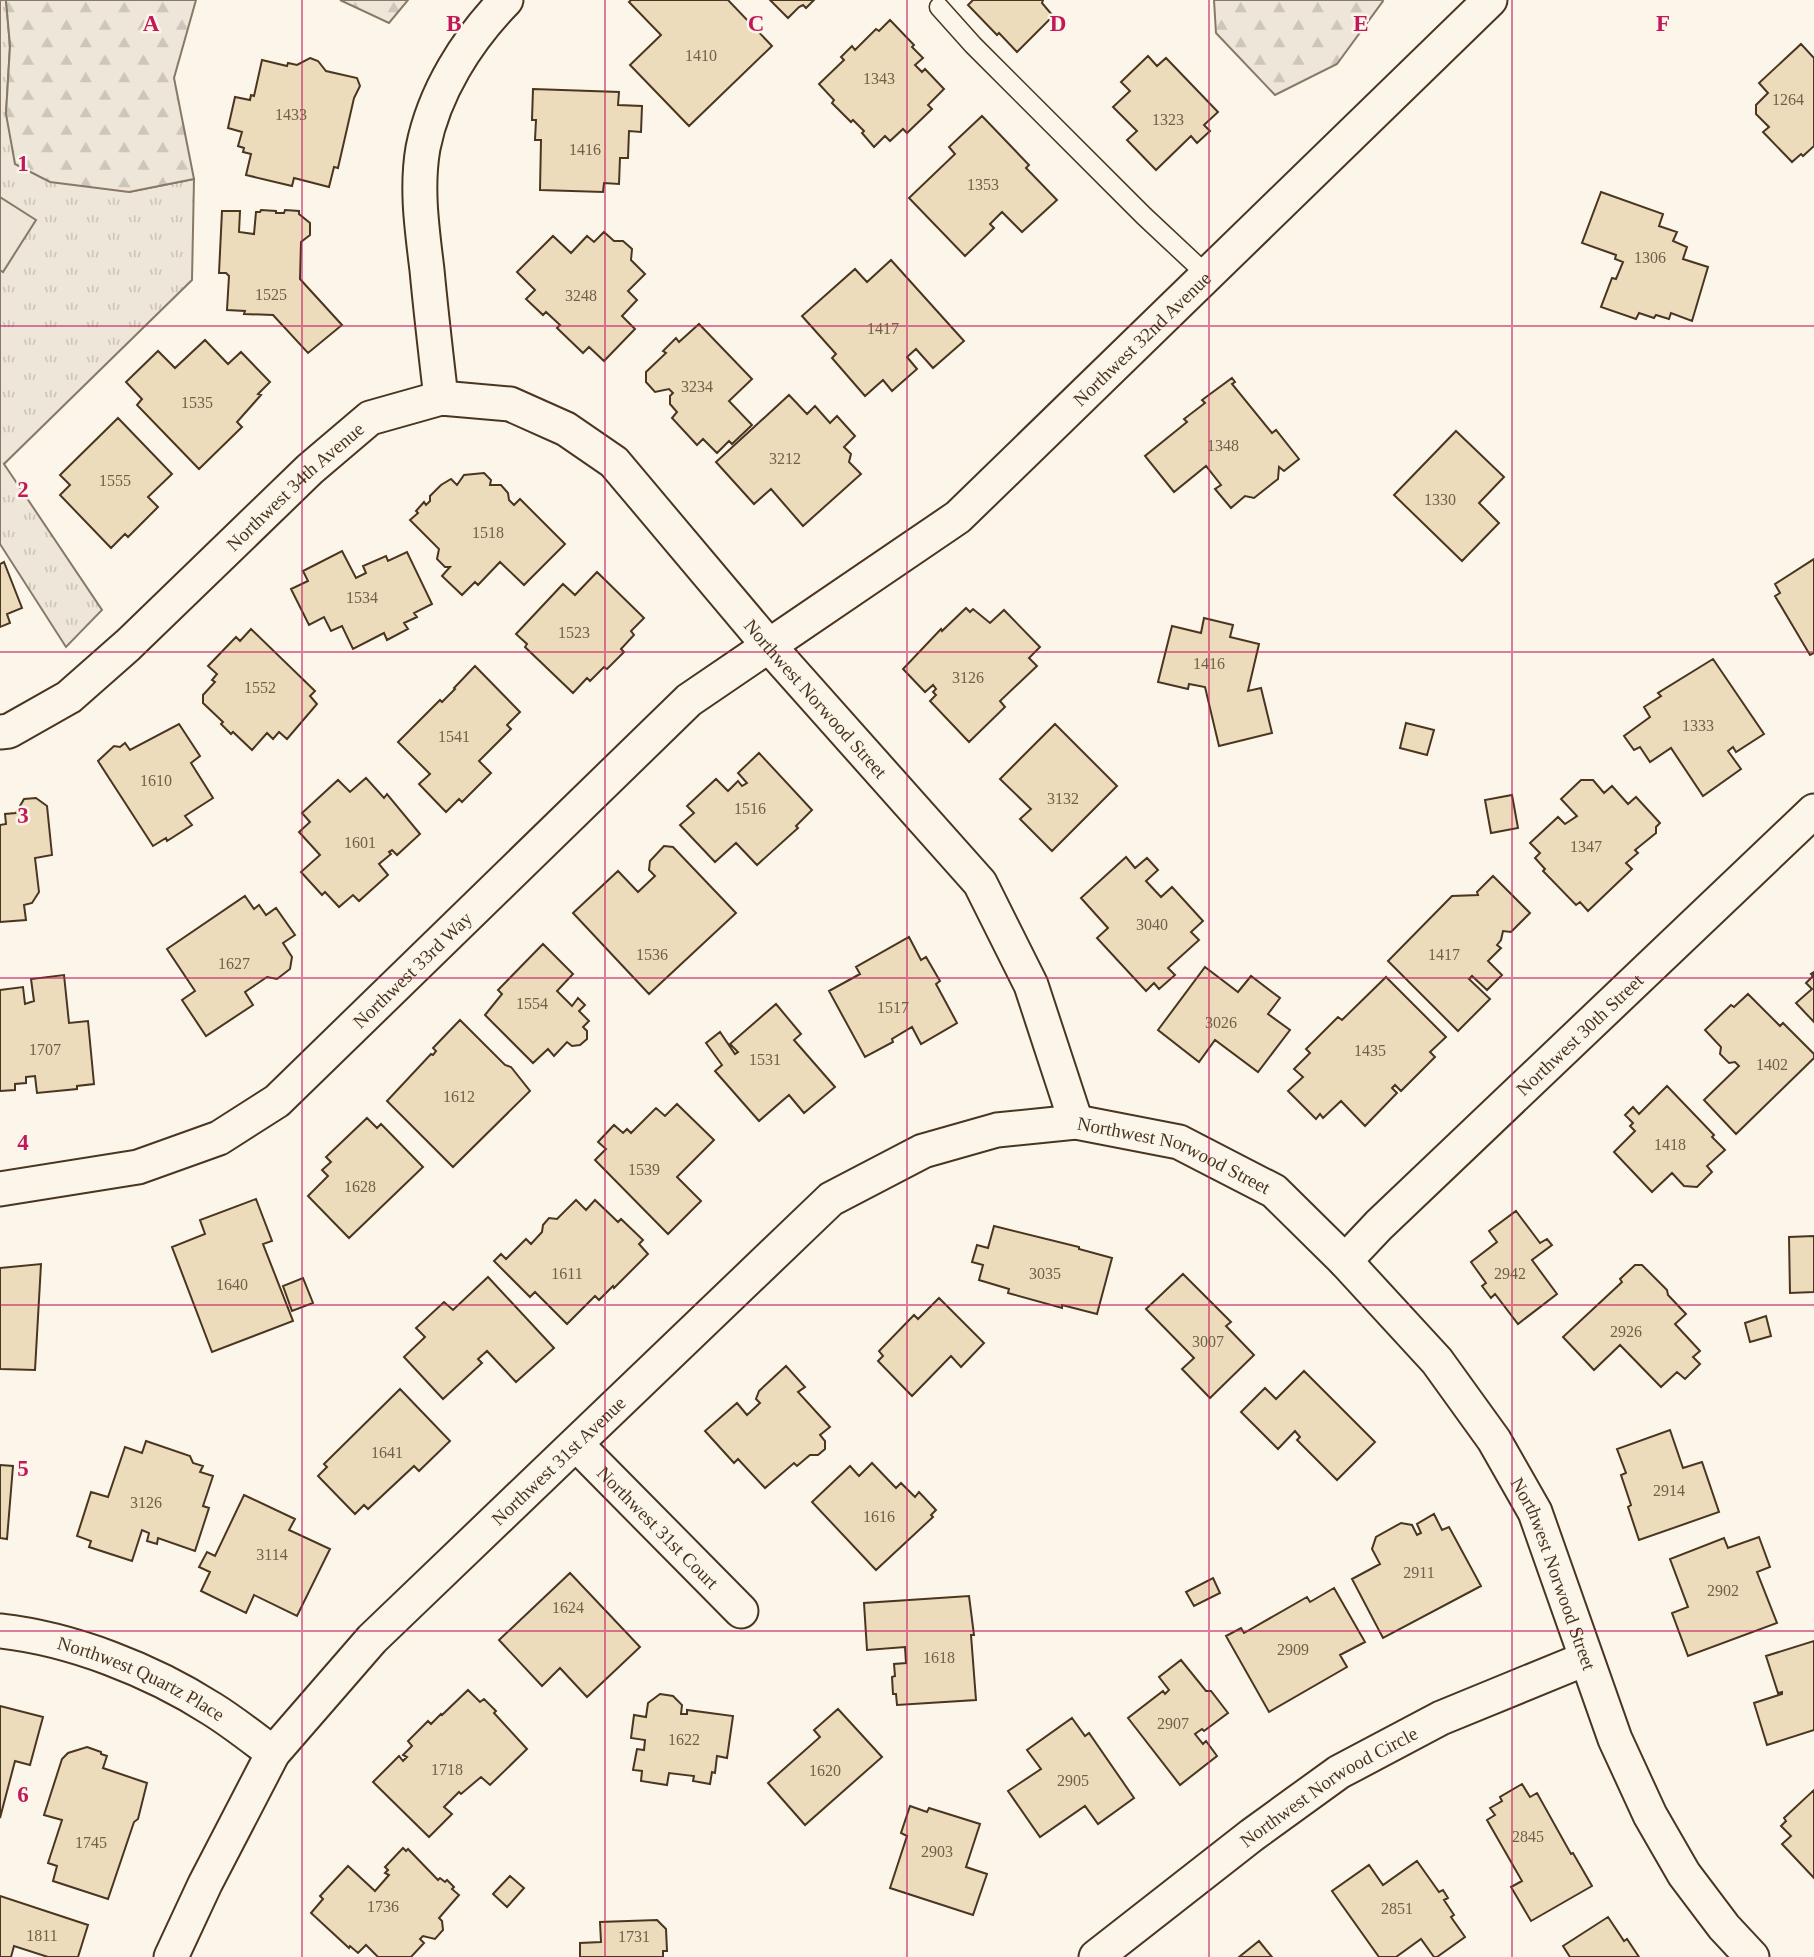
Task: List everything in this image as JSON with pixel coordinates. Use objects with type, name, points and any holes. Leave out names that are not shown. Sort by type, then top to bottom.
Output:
[{"type":"street","points":[[441,398],[420,202],[424,146],[451,74],[467,46],[506,0]]},
{"type":"street","name":"Northwest 32nd Avenue","points":[[769,646],[958,517],[1490,0]]},
{"type":"street","name":"Northwest Norwood Street","points":[[441,398],[510,404],[566,429],[614,462],[769,646],[980,883],[1031,985],[1076,1122],[1180,1142],[1274,1191],[1345,1261],[1437,1361],[1493,1440],[1535,1512],[1615,1739],[1650,1815],[1684,1874],[1724,1927],[1752,1957]]},
{"type":"street","name":"Northwest 34th Avenue","points":[[0,732],[9,731],[69,696],[128,645],[310,469],[370,418],[441,398]]},
{"type":"street","name":"Northwest 33rd Way","points":[[0,1189],[138,1167],[219,1138],[277,1101],[689,700],[769,646]]},
{"type":"street","name":"Northwest 30th Street","points":[[1345,1261],[1814,811]]},
{"type":"street","name":"Northwest 31st Avenue","points":[[171,1957],[205,1884],[273,1753],[372,1639],[831,1199],[923,1151],[997,1130],[1076,1122]]},
{"type":"street","name":"Northwest 31st Court","points":[[576,1444],[741,1611]]},
{"type":"street","name":"Northwest Quartz Place","points":[[0,1631],[32,1635],[122,1662],[210,1708],[273,1753]]},
{"type":"street","name":"Northwest Norwood Circle","points":[[1096,1957],[1252,1835],[1339,1772],[1441,1718],[1585,1659]]},
{"type":"lane","points":[[939,7],[973,45],[1144,216],[1207,275]]},
{"type":"green space","points":[[0,0],[6,0],[10,46],[6,114],[129,192],[194,179],[192,280],[4,464],[102,610],[66,647],[0,544]]},
{"type":"green space","points":[[6,0],[196,0],[174,78],[194,179],[129,192],[50,182],[15,164],[6,114],[10,46]]},
{"type":"green space","points":[[340,0],[408,0],[389,23]]},
{"type":"green space","points":[[1214,0],[1383,1],[1337,64],[1275,95],[1216,33]]},
{"type":"green space","points":[[0,197],[36,220],[3,272],[0,270]]},
{"type":"building","points":[[728,0],[772,46],[689,126],[630,65],[661,35],[629,2]]},
{"type":"building","points":[[770,0],[814,0],[806,8],[803,5],[799,7],[788,18]]},
{"type":"building","points":[[973,0],[1043,0],[1042,3],[1053,16],[1017,52],[968,5]]},
{"type":"building","points":[[890,20],[923,58],[915,65],[922,72],[925,69],[944,89],[928,105],[932,109],[907,133],[903,129],[890,141],[885,136],[874,147],[862,133],[864,131],[832,103],[834,100],[819,84],[844,60],[841,57],[852,46],[855,50],[876,29],[879,31]]},
{"type":"building","points":[[1801,44],[1814,58],[1814,146],[1792,162],[1763,132],[1769,127],[1756,114],[1756,105],[1768,93],[1759,83]]},
{"type":"building","points":[[1148,56],[1157,66],[1166,58],[1218,112],[1204,125],[1210,131],[1197,143],[1191,136],[1156,170],[1127,140],[1137,131],[1113,107],[1130,91],[1121,82]]},
{"type":"building","points":[[310,58],[318,61],[326,71],[357,78],[360,86],[354,98],[338,168],[334,167],[329,187],[294,178],[292,186],[246,175],[251,154],[243,152],[244,148],[238,146],[242,132],[228,128],[235,97],[250,100],[251,95],[254,96],[262,60],[287,66],[288,63],[297,65]]},
{"type":"building","points":[[533,89],[619,92],[618,105],[642,106],[641,132],[629,131],[628,158],[620,158],[619,184],[604,183],[603,192],[540,190],[541,140],[535,140],[536,120],[532,120]]},
{"type":"building","points":[[982,116],[1029,165],[1026,168],[1057,200],[1022,232],[1002,212],[990,224],[994,228],[965,256],[909,198],[955,154],[949,147]]},
{"type":"building","points":[[1601,192],[1663,214],[1659,226],[1677,232],[1673,241],[1687,247],[1683,259],[1708,267],[1692,321],[1671,313],[1669,319],[1639,313],[1636,319],[1601,307],[1612,278],[1616,279],[1623,262],[1615,259],[1616,255],[1582,243]]},
{"type":"building","points":[[261,210],[276,213],[284,213],[285,210],[299,211],[310,223],[310,235],[301,242],[300,279],[342,325],[308,353],[273,315],[244,314],[245,311],[227,310],[229,276],[219,273],[222,211],[240,211],[239,232],[254,234],[256,212]]},
{"type":"building","points":[[604,232],[614,241],[623,241],[632,249],[631,260],[645,274],[628,291],[637,300],[622,316],[635,329],[604,361],[589,347],[583,353],[557,328],[560,325],[546,312],[543,315],[526,299],[535,290],[517,272],[553,236],[571,253],[587,236],[594,242]]},
{"type":"building","points":[[891,260],[964,341],[933,368],[916,349],[907,357],[917,369],[892,391],[883,380],[865,396],[832,358],[836,354],[802,316],[855,269],[867,282]]},
{"type":"building","points":[[699,324],[752,379],[729,401],[752,425],[732,444],[729,441],[717,453],[703,439],[697,445],[672,418],[677,412],[670,404],[670,396],[673,393],[669,389],[655,392],[646,382],[646,372],[666,353],[663,351],[676,338],[679,342]]},
{"type":"building","points":[[205,340],[228,364],[241,352],[270,382],[237,422],[242,427],[199,469],[137,405],[142,399],[126,382],[158,351],[175,368]]},
{"type":"building","points":[[1232,378],[1235,382],[1232,384],[1272,433],[1276,430],[1299,459],[1284,471],[1279,467],[1278,479],[1254,498],[1245,496],[1231,508],[1215,489],[1221,485],[1206,466],[1174,492],[1145,456],[1187,422],[1184,419],[1205,403],[1202,400]]},
{"type":"building","points":[[789,395],[807,414],[815,406],[830,423],[837,416],[855,436],[844,447],[851,454],[849,462],[861,474],[803,526],[771,489],[754,504],[716,462]]},
{"type":"building","points":[[118,418],[172,474],[148,497],[158,507],[128,537],[125,534],[111,548],[60,495],[70,485],[60,475]]},
{"type":"building","points":[[1456,431],[1504,477],[1479,503],[1499,523],[1462,561],[1394,495]]},
{"type":"building","points":[[484,473],[491,480],[490,485],[501,485],[514,505],[520,499],[565,544],[524,585],[500,562],[478,585],[475,582],[462,595],[442,576],[450,567],[445,567],[437,559],[439,549],[410,520],[424,502],[426,505],[430,501],[430,496],[441,485],[451,479],[457,485],[464,475]]},
{"type":"building","points":[[342,551],[356,578],[366,573],[363,566],[386,556],[388,561],[407,552],[432,604],[414,613],[417,617],[404,623],[408,629],[387,640],[384,633],[353,649],[342,626],[331,631],[324,617],[309,625],[291,589],[308,581],[303,571]]},
{"type":"building","points":[[1814,559],[1814,653],[1810,655],[1775,596],[1780,593],[1775,584]]},
{"type":"building","points":[[4,562],[22,608],[7,614],[10,623],[0,627],[0,564]]},
{"type":"building","points":[[597,572],[644,618],[631,631],[634,635],[621,649],[624,652],[590,681],[587,678],[573,693],[525,647],[527,644],[516,634],[563,584],[575,595]]},
{"type":"building","points":[[966,608],[970,612],[973,609],[990,623],[1004,610],[1040,647],[1029,658],[1037,666],[1000,701],[1005,707],[969,742],[930,701],[936,695],[933,685],[925,692],[903,669],[941,629],[942,631]]},
{"type":"building","points":[[1204,618],[1233,625],[1230,637],[1259,644],[1248,691],[1261,688],[1272,733],[1219,746],[1205,687],[1189,684],[1188,689],[1158,682],[1172,626],[1201,633]]},
{"type":"building","points":[[251,629],[315,691],[310,696],[317,704],[287,739],[279,732],[273,739],[267,733],[252,750],[233,732],[231,734],[221,724],[223,722],[203,703],[203,695],[215,682],[212,680],[217,674],[208,666],[236,637],[240,641]]},
{"type":"building","points":[[1713,659],[1764,734],[1736,752],[1733,747],[1728,751],[1741,769],[1703,796],[1671,748],[1650,762],[1640,747],[1634,750],[1624,736],[1650,717],[1644,707],[1661,696],[1658,693]]},
{"type":"building","points":[[475,666],[520,712],[507,725],[511,729],[479,761],[491,773],[462,802],[459,799],[446,812],[419,784],[430,774],[398,742],[440,700],[442,702]]},
{"type":"building","points":[[1406,723],[1434,730],[1427,755],[1400,748]]},
{"type":"building","points":[[179,724],[200,756],[191,763],[213,798],[185,816],[192,825],[167,841],[166,838],[153,846],[98,761],[114,746],[120,747],[125,743],[130,750]]},
{"type":"building","points":[[1055,724],[1117,786],[1052,851],[1020,819],[1031,809],[1000,779]]},
{"type":"building","points":[[759,753],[812,810],[796,826],[798,828],[757,865],[736,843],[715,862],[680,825],[694,813],[687,806],[716,779],[728,791],[738,781],[742,786],[747,783],[738,773]]},
{"type":"building","points":[[366,778],[384,798],[387,794],[420,834],[397,855],[392,850],[389,852],[391,854],[379,864],[388,875],[359,901],[353,895],[339,907],[325,892],[322,895],[301,872],[320,855],[299,832],[310,822],[302,813],[338,780],[350,792]]},
{"type":"building","points":[[1581,780],[1593,780],[1604,793],[1612,786],[1628,804],[1636,797],[1660,823],[1656,827],[1656,833],[1635,850],[1638,853],[1626,863],[1632,869],[1588,911],[1580,902],[1576,905],[1543,871],[1545,869],[1535,858],[1540,853],[1530,843],[1558,817],[1565,824],[1577,816],[1561,799]]},
{"type":"building","points":[[1512,795],[1518,828],[1491,833],[1485,800]]},
{"type":"building","points":[[36,798],[47,806],[52,855],[35,858],[39,892],[32,903],[24,905],[26,920],[0,922],[0,825],[6,824],[5,814],[16,813],[24,799]]},
{"type":"building","points":[[664,846],[673,847],[736,913],[649,994],[573,913],[618,871],[638,892],[655,876],[649,870],[650,861]]},
{"type":"building","points":[[1126,857],[1135,868],[1147,858],[1158,870],[1146,881],[1161,897],[1172,887],[1203,921],[1191,932],[1199,940],[1168,968],[1175,975],[1159,989],[1154,983],[1146,991],[1097,938],[1108,928],[1081,898]]},
{"type":"building","points":[[1493,876],[1530,913],[1511,932],[1503,931],[1497,945],[1501,948],[1488,961],[1502,975],[1487,990],[1472,976],[1469,979],[1490,999],[1458,1031],[1388,961],[1452,896],[1478,895],[1477,892]]},
{"type":"building","points":[[245,896],[254,909],[259,905],[266,915],[276,908],[295,935],[283,943],[292,957],[290,969],[277,979],[267,977],[245,992],[253,1005],[206,1036],[182,1000],[195,991],[167,949]]},
{"type":"building","points":[[909,937],[921,960],[926,957],[940,981],[936,984],[957,1023],[921,1044],[912,1027],[892,1039],[893,1042],[865,1057],[829,991],[860,974],[856,967]]},
{"type":"building","points":[[543,944],[573,974],[557,991],[572,1006],[578,998],[585,1005],[579,1011],[589,1021],[583,1027],[587,1031],[587,1039],[580,1045],[572,1046],[567,1042],[554,1056],[548,1049],[533,1063],[485,1015],[502,994],[498,990]]},
{"type":"building","points":[[1205,967],[1238,992],[1251,976],[1280,998],[1268,1014],[1290,1030],[1258,1072],[1215,1040],[1199,1062],[1158,1030]]},
{"type":"building","points":[[1814,972],[1814,1022],[1796,1003],[1812,989],[1806,983]]},
{"type":"building","points":[[64,975],[69,1023],[88,1021],[94,1084],[77,1086],[77,1089],[37,1093],[35,1076],[26,1077],[26,1083],[15,1084],[15,1090],[0,1091],[0,990],[23,987],[25,1004],[34,1001],[31,979]]},
{"type":"building","points":[[1386,977],[1446,1037],[1430,1052],[1435,1057],[1401,1091],[1395,1085],[1392,1088],[1397,1093],[1365,1126],[1341,1101],[1323,1118],[1320,1114],[1316,1119],[1288,1091],[1303,1077],[1294,1069],[1310,1053],[1306,1049],[1338,1017],[1342,1020]]},
{"type":"building","points":[[1748,994],[1780,1026],[1783,1023],[1814,1054],[1814,1058],[1736,1134],[1704,1100],[1739,1066],[1735,1062],[1729,1063],[1720,1054],[1721,1047],[1705,1030],[1731,1005],[1734,1007]]},
{"type":"building","points":[[776,1004],[801,1034],[794,1040],[835,1087],[804,1113],[789,1095],[759,1121],[715,1071],[722,1065],[706,1043],[720,1032],[735,1054],[738,1052],[730,1044]]},
{"type":"building","points":[[460,1020],[505,1065],[511,1067],[530,1091],[453,1167],[387,1101],[431,1054],[433,1055],[436,1051],[433,1048]]},
{"type":"building","points":[[1667,1086],[1725,1150],[1707,1166],[1712,1172],[1697,1187],[1684,1186],[1672,1173],[1652,1192],[1614,1152],[1635,1131],[1630,1126],[1633,1123],[1625,1115],[1633,1107],[1639,1114]]},
{"type":"building","points":[[677,1104],[714,1140],[677,1177],[701,1201],[668,1234],[595,1160],[606,1149],[598,1142],[614,1125],[623,1133],[627,1129],[631,1133],[656,1108],[665,1116]]},
{"type":"building","points":[[367,1118],[377,1128],[381,1124],[423,1167],[349,1238],[308,1196],[328,1176],[322,1170],[331,1162],[326,1157]]},
{"type":"building","points":[[256,1199],[272,1241],[263,1244],[293,1321],[212,1352],[172,1247],[205,1234],[200,1220]]},
{"type":"building","points":[[576,1200],[586,1210],[595,1200],[618,1222],[621,1219],[643,1240],[639,1244],[648,1254],[614,1288],[613,1286],[599,1300],[595,1296],[567,1324],[535,1292],[530,1297],[494,1261],[501,1254],[506,1259],[526,1239],[531,1244],[542,1232],[543,1225],[549,1218],[557,1219]]},
{"type":"building","points":[[1516,1211],[1540,1243],[1547,1239],[1552,1245],[1532,1260],[1557,1294],[1518,1324],[1495,1294],[1491,1298],[1482,1286],[1486,1283],[1471,1262],[1497,1242],[1489,1231]]},
{"type":"building","points":[[994,1226],[1112,1258],[1097,1314],[1062,1305],[1062,1308],[1008,1293],[1009,1289],[979,1280],[983,1265],[972,1262],[977,1245],[988,1248]]},
{"type":"building","points":[[1814,1236],[1814,1292],[1790,1293],[1789,1237]]},
{"type":"building","points":[[41,1264],[35,1370],[0,1369],[0,1268]]},
{"type":"building","points":[[1635,1265],[1642,1265],[1686,1314],[1675,1324],[1700,1351],[1693,1357],[1700,1364],[1685,1379],[1677,1372],[1661,1387],[1620,1345],[1594,1370],[1563,1337],[1622,1282],[1620,1279]]},
{"type":"building","points":[[1183,1274],[1231,1322],[1226,1326],[1254,1355],[1210,1398],[1182,1369],[1194,1358],[1146,1309]]},
{"type":"building","points":[[488,1277],[554,1348],[516,1382],[487,1351],[478,1359],[482,1363],[443,1399],[404,1357],[425,1337],[416,1328],[444,1302],[453,1310]]},
{"type":"building","points":[[303,1278],[313,1303],[292,1311],[283,1286]]},
{"type":"building","points":[[939,1298],[984,1343],[961,1367],[951,1356],[912,1396],[878,1361],[883,1356],[879,1351],[914,1315],[918,1319]]},
{"type":"building","points":[[1766,1316],[1771,1336],[1750,1342],[1745,1323]]},
{"type":"building","points":[[786,1366],[805,1387],[798,1392],[830,1427],[820,1435],[825,1441],[825,1449],[818,1455],[810,1455],[797,1466],[794,1463],[765,1488],[738,1459],[734,1463],[705,1431],[737,1403],[747,1415],[760,1403],[756,1399],[759,1391]]},
{"type":"building","points":[[1304,1371],[1375,1442],[1337,1480],[1297,1440],[1300,1437],[1295,1431],[1278,1449],[1241,1412],[1265,1388],[1276,1399]]},
{"type":"building","points":[[400,1389],[450,1441],[419,1471],[414,1466],[368,1509],[364,1505],[355,1514],[318,1476],[327,1467],[324,1464]]},
{"type":"building","points":[[1670,1430],[1683,1468],[1702,1462],[1719,1512],[1639,1540],[1621,1475],[1626,1473],[1617,1449]]},
{"type":"building","points":[[146,1441],[190,1456],[193,1463],[203,1466],[200,1472],[213,1476],[203,1506],[209,1508],[195,1551],[158,1538],[157,1544],[147,1541],[149,1533],[142,1530],[132,1561],[89,1547],[91,1541],[77,1536],[91,1492],[108,1497],[125,1447],[142,1453]]},
{"type":"building","points":[[872,1463],[896,1488],[901,1483],[915,1497],[919,1492],[936,1510],[931,1515],[933,1517],[876,1570],[812,1502],[850,1466],[859,1476]]},
{"type":"building","points":[[0,1465],[13,1466],[7,1539],[0,1538]]},
{"type":"building","points":[[244,1495],[295,1519],[289,1530],[330,1549],[297,1616],[254,1595],[246,1613],[201,1591],[210,1572],[199,1567],[207,1552],[215,1556]]},
{"type":"building","points":[[1434,1514],[1442,1530],[1449,1527],[1481,1586],[1383,1638],[1352,1579],[1380,1564],[1372,1549],[1376,1537],[1401,1523],[1412,1525],[1417,1535],[1421,1533],[1417,1524]]},
{"type":"building","points":[[1759,1537],[1770,1567],[1757,1572],[1777,1623],[1688,1656],[1672,1613],[1688,1607],[1670,1559],[1724,1538],[1728,1548]]},
{"type":"building","points":[[570,1573],[640,1647],[587,1697],[560,1668],[542,1686],[499,1640]]},
{"type":"building","points":[[1213,1578],[1220,1593],[1194,1606],[1186,1592]]},
{"type":"building","points":[[1334,1588],[1365,1642],[1340,1655],[1347,1667],[1269,1712],[1226,1636],[1241,1628],[1244,1633],[1307,1597],[1310,1602]]},
{"type":"building","points":[[969,1596],[974,1635],[971,1635],[976,1700],[897,1705],[892,1677],[895,1676],[894,1664],[906,1663],[905,1647],[867,1650],[864,1603]]},
{"type":"building","points":[[1814,1641],[1814,1730],[1767,1745],[1754,1703],[1782,1692],[1778,1693],[1766,1656]]},
{"type":"building","points":[[1181,1660],[1228,1713],[1204,1731],[1202,1729],[1195,1734],[1203,1744],[1206,1741],[1217,1756],[1180,1785],[1128,1718],[1163,1691],[1165,1694],[1169,1690],[1159,1677]]},
{"type":"building","points":[[468,1690],[480,1702],[484,1699],[496,1711],[494,1713],[527,1749],[490,1785],[481,1777],[461,1794],[459,1792],[444,1807],[452,1814],[429,1837],[373,1782],[399,1756],[403,1761],[407,1757],[403,1755],[412,1746],[408,1741],[428,1721],[431,1724]]},
{"type":"building","points":[[660,1694],[673,1696],[682,1705],[681,1714],[687,1714],[687,1710],[733,1716],[727,1758],[717,1756],[715,1773],[712,1772],[710,1784],[693,1781],[694,1776],[669,1773],[667,1785],[641,1781],[642,1771],[633,1770],[637,1749],[644,1750],[645,1740],[631,1738],[634,1715],[646,1717],[648,1703]]},
{"type":"building","points":[[0,1706],[43,1717],[30,1765],[15,1761],[0,1818]]},
{"type":"building","points":[[838,1709],[882,1757],[805,1825],[768,1783],[820,1737],[814,1730]]},
{"type":"building","points":[[1072,1718],[1085,1736],[1089,1733],[1134,1798],[1098,1824],[1085,1806],[1040,1837],[1008,1791],[1041,1769],[1027,1750]]},
{"type":"building","points":[[87,1747],[107,1756],[103,1768],[147,1783],[138,1819],[134,1822],[108,1899],[53,1881],[57,1866],[48,1863],[62,1820],[44,1815],[62,1759],[68,1753]]},
{"type":"building","points":[[1522,1784],[1530,1797],[1537,1793],[1592,1886],[1531,1921],[1511,1887],[1522,1881],[1487,1820],[1495,1815],[1490,1808],[1502,1801],[1500,1797]]},
{"type":"building","points":[[1814,1790],[1814,1878],[1782,1844],[1791,1836],[1781,1826],[1786,1821],[1784,1818]]},
{"type":"building","points":[[910,1806],[927,1812],[929,1808],[980,1824],[966,1867],[987,1874],[973,1915],[890,1888],[907,1836],[901,1833]]},
{"type":"building","points":[[403,1848],[406,1851],[408,1849],[438,1880],[447,1880],[459,1895],[439,1918],[443,1930],[435,1939],[423,1936],[420,1939],[424,1943],[411,1957],[378,1957],[366,1945],[358,1953],[311,1913],[323,1899],[320,1896],[348,1866],[375,1891],[389,1875],[385,1873],[388,1870],[385,1867]]},
{"type":"building","points":[[1417,1861],[1439,1892],[1443,1890],[1448,1898],[1444,1900],[1454,1915],[1451,1917],[1465,1937],[1437,1957],[1434,1957],[1421,1939],[1396,1957],[1379,1957],[1332,1891],[1369,1865],[1383,1885]]},
{"type":"building","points":[[510,1876],[524,1888],[507,1907],[493,1894]]},
{"type":"building","points":[[0,1896],[88,1925],[78,1957],[48,1957],[14,1946],[11,1957],[0,1957]]},
{"type":"building","points":[[1608,1917],[1639,1957],[1570,1957],[1563,1946]]},
{"type":"building","points":[[657,1920],[666,1929],[667,1951],[663,1951],[663,1957],[580,1957],[580,1943],[601,1942],[600,1922]]},
{"type":"building","points":[[1259,1941],[1272,1957],[1239,1957]]}]
